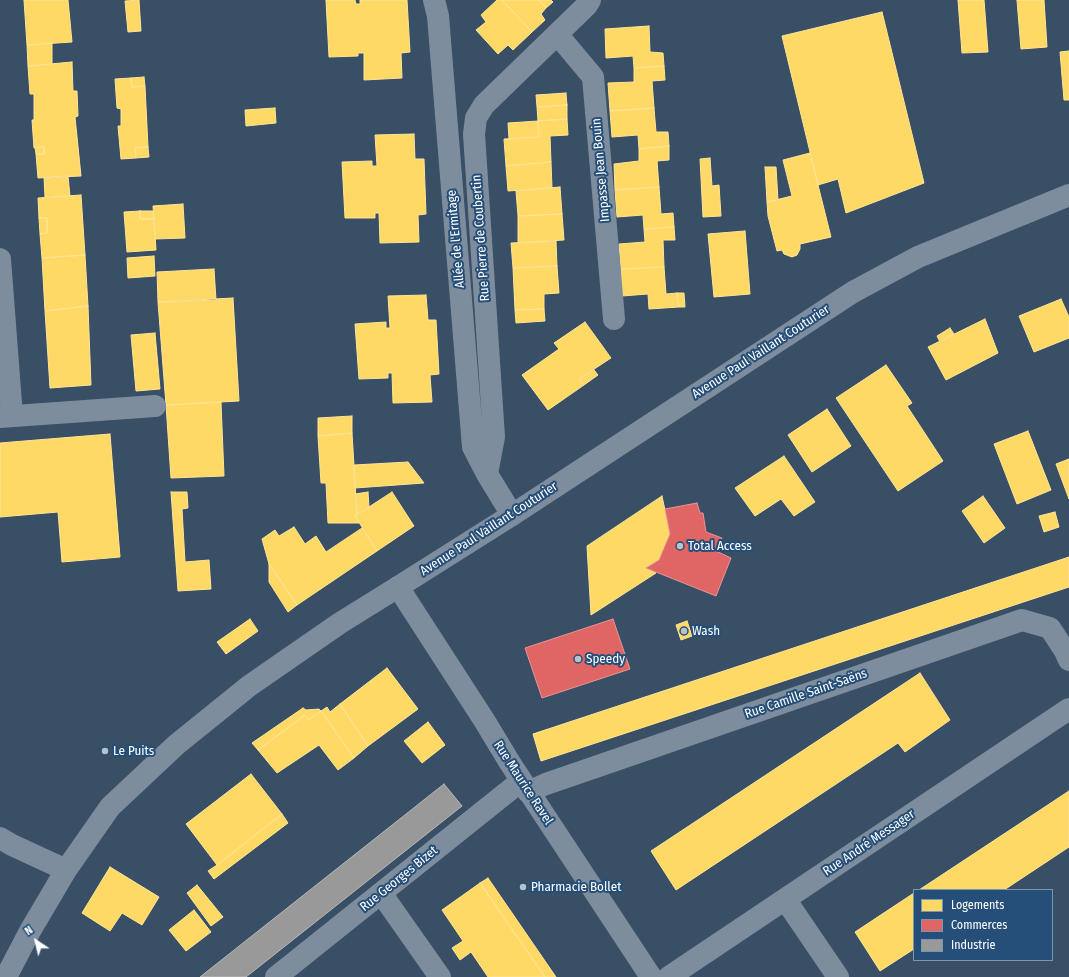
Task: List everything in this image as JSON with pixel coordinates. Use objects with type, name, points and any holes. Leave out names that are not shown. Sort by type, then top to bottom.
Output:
[{"type":"street","name":"Allée de l'Ermitage","points":[[434,0],[438,24],[473,447],[487,474]]},
{"type":"street","name":"Rue Pierre de Coubertin","points":[[487,474],[494,436],[474,134],[476,118],[484,105],[587,5],[590,0]]},
{"type":"street","name":"Impasse Jean Bouin","points":[[557,34],[593,77],[614,319]]},
{"type":"street","name":"Avenue Paul Vaillant Couturier","points":[[6,977],[30,931],[66,870],[110,807],[176,745],[249,686],[340,623],[512,515],[853,292],[918,257],[1069,195]]},
{"type":"street","points":[[0,259],[6,416],[155,406]]},
{"type":"street","points":[[487,474],[512,515]]},
{"type":"street","name":"Rue Maurice Ravel","points":[[398,587],[525,786],[651,977]]},
{"type":"street","name":"Rue Camille Saint-Saëns","points":[[525,786],[546,784],[1022,620],[1050,628],[1069,660]]},
{"type":"street","name":"Rue André Messager","points":[[669,977],[1069,709]]},
{"type":"street","name":"Rue Georges Bizet","points":[[276,977],[381,893],[525,786]]},
{"type":"street","points":[[0,838],[66,870]]},
{"type":"street","points":[[381,893],[440,977]]},
{"type":"street","points":[[785,899],[838,977]]},
{"type":"building: Logements","points":[[24,0],[68,0],[72,42],[27,45]]},
{"type":"building: Logements","points":[[139,0],[141,31],[128,32],[125,1]]},
{"type":"building: Logements","points":[[326,0],[355,0],[356,4],[360,4],[360,0],[407,0],[410,52],[401,53],[402,78],[364,80],[364,53],[358,53],[358,56],[329,57]]},
{"type":"building: Logements","points":[[497,0],[502,0],[532,32],[513,50],[508,45],[498,54],[476,30],[486,22],[481,15]]},
{"type":"building: Logements","points":[[502,0],[539,0],[546,8],[541,14],[545,20],[532,32]]},
{"type":"building: Logements","points":[[539,0],[551,0],[553,2],[546,8]]},
{"type":"building: Logements","points":[[958,0],[984,0],[988,52],[962,53]]},
{"type":"building: Logements","points":[[1017,0],[1044,0],[1047,47],[1021,49]]},
{"type":"building: Logements","points":[[882,12],[924,183],[846,213],[838,179],[818,185],[782,36]]},
{"type":"building: Logements","points":[[649,26],[650,52],[663,53],[664,66],[634,68],[633,56],[606,58],[605,29]]},
{"type":"building: Logements","points":[[52,43],[52,64],[28,66],[27,45]]},
{"type":"building: Logements","points":[[1069,51],[1069,100],[1064,100],[1060,52]]},
{"type":"building: Logements","points":[[72,62],[73,91],[77,91],[78,116],[75,117],[81,176],[38,178],[36,154],[44,154],[44,147],[34,148],[32,120],[34,120],[34,94],[30,94],[28,66]]},
{"type":"building: Logements","points":[[664,66],[665,80],[652,81],[654,108],[610,111],[608,83],[634,82],[634,68]]},
{"type":"building: Logements","points":[[144,77],[145,86],[132,87],[131,78]]},
{"type":"building: Logements","points":[[131,78],[132,87],[145,86],[148,147],[135,148],[136,158],[121,159],[118,126],[121,126],[121,109],[117,108],[115,79]]},
{"type":"building: Logements","points":[[566,93],[567,105],[537,107],[536,95]]},
{"type":"building: Logements","points":[[567,105],[567,119],[538,121],[537,107]]},
{"type":"building: Logements","points":[[275,108],[276,123],[246,126],[245,110]]},
{"type":"building: Logements","points":[[654,108],[656,132],[668,132],[669,146],[639,149],[638,135],[612,137],[610,111]]},
{"type":"building: Logements","points":[[567,119],[568,135],[550,136],[551,162],[506,166],[504,139],[539,137],[538,121]]},
{"type":"building: Logements","points":[[538,121],[539,137],[509,139],[508,123]]},
{"type":"building: Logements","points":[[414,134],[415,159],[424,159],[426,214],[418,215],[419,242],[380,243],[379,213],[375,213],[375,218],[345,218],[342,162],[372,161],[372,166],[377,166],[375,135]]},
{"type":"building: Logements","points":[[669,146],[669,160],[657,161],[659,187],[615,190],[614,164],[639,161],[639,149]]},
{"type":"building: Logements","points":[[35,147],[44,147],[44,154],[36,154]]},
{"type":"building: Logements","points":[[148,147],[149,157],[136,158],[135,148]]},
{"type":"building: Logements","points":[[810,153],[831,237],[800,244],[800,249],[797,255],[792,257],[784,254],[782,250],[777,251],[768,216],[767,202],[792,196],[783,160]]},
{"type":"building: Logements","points":[[710,158],[712,186],[719,185],[721,216],[703,217],[700,159]]},
{"type":"building: Logements","points":[[551,162],[552,188],[508,191],[506,166]]},
{"type":"building: Logements","points":[[765,167],[776,167],[778,200],[767,202]]},
{"type":"building: Logements","points":[[68,176],[70,196],[45,197],[44,177]]},
{"type":"building: Logements","points":[[560,187],[562,214],[518,216],[516,191]]},
{"type":"building: Logements","points":[[659,187],[661,214],[673,213],[674,227],[644,229],[643,215],[617,217],[615,190]]},
{"type":"building: Logements","points":[[81,195],[85,255],[42,258],[40,234],[47,233],[47,218],[39,218],[38,198]]},
{"type":"building: Logements","points":[[183,204],[185,238],[155,239],[153,206]]},
{"type":"building: Logements","points":[[140,211],[140,219],[154,219],[156,250],[127,252],[124,212]]},
{"type":"building: Logements","points":[[140,211],[153,211],[154,219],[140,219]]},
{"type":"building: Logements","points":[[562,214],[564,240],[518,243],[518,216]]},
{"type":"building: Logements","points":[[39,218],[47,218],[47,233],[40,234]]},
{"type":"building: Logements","points":[[674,227],[675,240],[663,240],[664,267],[621,269],[619,244],[645,242],[644,229]]},
{"type":"building: Logements","points":[[745,231],[750,294],[714,297],[708,234]]},
{"type":"building: Logements","points":[[556,241],[557,266],[513,268],[511,243]]},
{"type":"building: Logements","points":[[85,255],[88,306],[45,311],[42,258]]},
{"type":"building: Logements","points":[[154,256],[155,276],[128,278],[127,258]]},
{"type":"building: Logements","points":[[557,266],[559,293],[544,294],[544,309],[515,310],[513,268]]},
{"type":"building: Logements","points":[[664,267],[666,294],[677,293],[679,307],[649,309],[648,294],[622,296],[621,269]]},
{"type":"building: Logements","points":[[214,269],[216,300],[158,302],[157,272]]},
{"type":"building: Logements","points":[[677,293],[684,293],[685,307],[679,307]]},
{"type":"building: Logements","points":[[426,295],[428,320],[436,320],[439,374],[430,375],[432,402],[393,403],[392,373],[388,373],[388,378],[359,379],[355,324],[386,322],[386,328],[390,328],[388,296]]},
{"type":"building: Logements","points":[[233,298],[239,401],[166,405],[158,302]]},
{"type":"building: Logements","points":[[1061,299],[1069,317],[1069,338],[1034,352],[1019,316]]},
{"type":"building: Logements","points":[[88,306],[91,385],[50,388],[45,311]]},
{"type":"building: Logements","points":[[544,309],[545,321],[516,323],[515,310]]},
{"type":"building: Logements","points":[[985,319],[998,353],[946,380],[928,347]]},
{"type":"building: Logements","points":[[585,322],[611,358],[579,379],[584,385],[548,410],[522,375],[559,349],[554,343]]},
{"type":"building: Logements","points":[[950,328],[954,334],[940,342],[937,336]]},
{"type":"building: Logements","points":[[155,333],[160,389],[136,391],[131,335]]},
{"type":"building: Logements","points":[[886,365],[912,403],[907,406],[943,461],[898,491],[836,398]]},
{"type":"building: Logements","points":[[594,370],[598,375],[584,385],[579,379]]},
{"type":"building: Logements","points":[[221,402],[224,476],[171,478],[166,405]]},
{"type":"building: Logements","points":[[827,409],[851,446],[812,472],[788,435]]},
{"type":"building: Logements","points":[[352,416],[352,433],[318,436],[318,418]]},
{"type":"building: Logements","points":[[1028,431],[1051,490],[1017,504],[994,444]]},
{"type":"building: Logements","points":[[352,433],[357,515],[355,516],[359,523],[328,523],[326,483],[321,483],[318,436]]},
{"type":"building: Logements","points":[[110,434],[120,557],[62,562],[58,512],[0,517],[0,443]]},
{"type":"building: Logements","points":[[784,456],[815,502],[794,516],[781,499],[755,516],[735,488]]},
{"type":"building: Logements","points":[[1069,459],[1069,499],[1056,464]]},
{"type":"building: Logements","points":[[408,462],[424,483],[355,488],[354,465]]},
{"type":"building: Logements","points":[[171,492],[187,492],[188,508],[182,509],[185,562],[209,560],[211,589],[178,591]]},
{"type":"building: Logements","points":[[368,492],[369,507],[357,515],[355,494]]},
{"type":"building: Logements","points":[[392,492],[414,526],[377,551],[355,516]]},
{"type":"building: Logements","points":[[662,496],[670,534],[659,560],[646,568],[656,573],[591,615],[587,546]]},
{"type":"building: Logements","points":[[983,496],[1005,528],[984,543],[962,511]]},
{"type":"building: Logements","points":[[1055,512],[1059,527],[1044,532],[1039,516]]},
{"type":"building: Logements","points":[[294,527],[305,544],[316,536],[326,552],[362,528],[377,551],[297,605],[269,564],[262,539],[275,530],[279,536]]},
{"type":"building: Logements","points":[[1069,557],[1069,587],[541,761],[533,734]]},
{"type":"building: Logements","points":[[269,564],[297,605],[288,612],[269,582]]},
{"type":"building: Logements","points":[[250,619],[258,631],[226,654],[217,642]]},
{"type":"building: Logements","name":"Wash","points":[[687,621],[692,636],[681,640],[676,625]]},
{"type":"building: Logements","points":[[387,668],[418,709],[368,746],[340,704]]},
{"type":"building: Logements","points":[[920,673],[950,720],[905,752],[898,743],[676,890],[651,851]]},
{"type":"building: Logements","points":[[340,704],[368,746],[354,758],[321,711],[327,707],[330,712]]},
{"type":"building: Logements","points":[[303,708],[306,710],[319,709],[321,711],[308,720],[305,715],[258,750],[252,743]]},
{"type":"building: Logements","points":[[321,711],[354,758],[338,770],[319,745],[277,773],[258,750],[305,715],[308,720]]},
{"type":"building: Logements","points":[[428,722],[445,745],[422,763],[404,741]]},
{"type":"building: Logements","points":[[251,774],[282,814],[217,865],[186,824]]},
{"type":"building: Logements","points":[[1069,791],[1069,847],[1006,889],[921,889]]},
{"type":"building: Logements","points":[[282,814],[288,823],[214,879],[208,871]]},
{"type":"building: Logements","points":[[110,867],[159,897],[142,925],[122,913],[110,931],[82,913]]},
{"type":"building: Logements","points":[[488,878],[556,977],[545,977],[480,883]]},
{"type":"building: Logements","points":[[480,883],[545,977],[488,977],[471,952],[460,960],[452,948],[463,941],[442,910]]},
{"type":"building: Logements","points":[[197,885],[223,917],[211,926],[187,893]]},
{"type":"building: Logements","points":[[913,894],[913,950],[880,971],[855,932]]},
{"type":"building: Logements","points":[[194,910],[211,932],[186,951],[169,930]]},
{"type":"building: Commerces","points":[[697,503],[700,513],[703,513],[706,532],[722,538],[716,551],[731,558],[716,596],[646,568],[659,560],[670,534],[665,509]]},
{"type":"building: Commerces","name":"Speedy","points":[[613,619],[630,669],[542,698],[525,648]]},
{"type":"building: Industrie","points":[[444,784],[462,806],[246,977],[200,977]]},
{"type":"place","name":"Total Access","points":[[680,546]]},
{"type":"place","name":"Wash","points":[[684,631]]},
{"type":"place","name":"Speedy","points":[[578,659]]},
{"type":"place","name":"Le Puits","points":[[105,751]]},
{"type":"place","name":"Pharmacie Bollet","points":[[523,887]]}]
